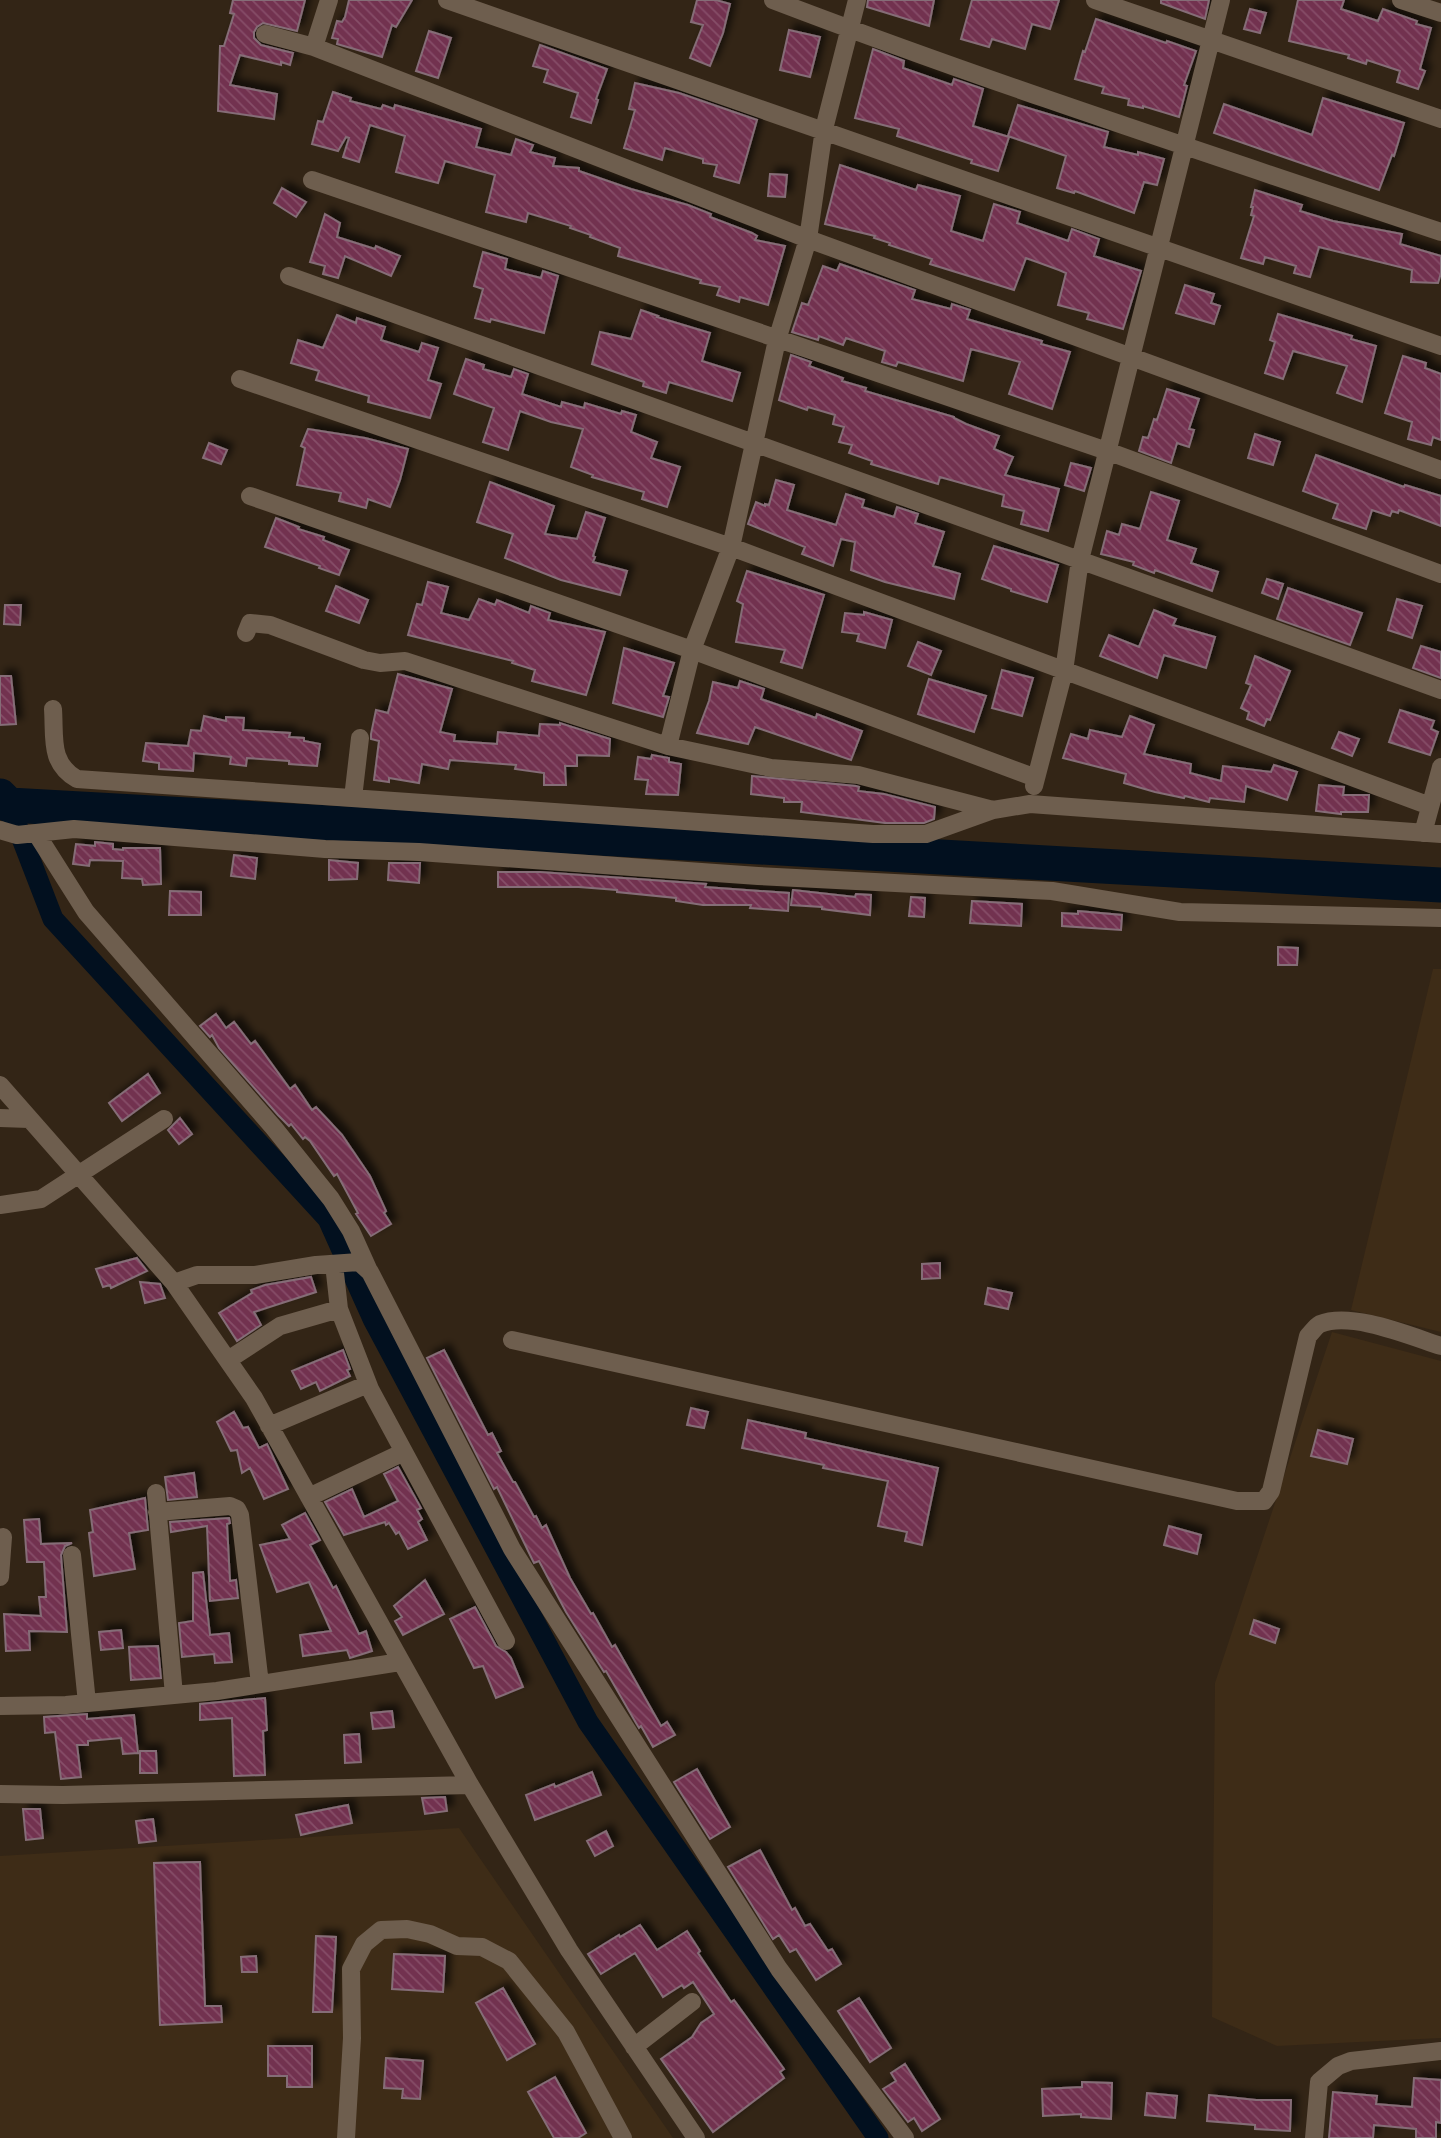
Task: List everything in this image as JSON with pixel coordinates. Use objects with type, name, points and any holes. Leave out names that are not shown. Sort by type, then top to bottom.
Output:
[{"type":"street","points":[[314,47],[329,0]]},
{"type":"street","points":[[447,0],[1441,346]]},
{"type":"street","points":[[773,0],[1184,146],[1441,232]]},
{"type":"street","points":[[668,746],[692,650],[731,547],[777,340],[808,239],[824,130],[857,0]]},
{"type":"street","points":[[1095,0],[1441,119]]},
{"type":"street","points":[[1030,804],[1064,671],[1080,560],[1221,0]]},
{"type":"street","points":[[1401,0],[1441,13]]},
{"type":"street","points":[[265,34],[314,47],[808,239],[1441,470]]},
{"type":"street","points":[[313,180],[1107,451],[1441,574]]},
{"type":"street","points":[[289,276],[1441,690]]},
{"type":"street","points":[[240,379],[731,547],[1430,806]]},
{"type":"street","points":[[250,496],[692,650],[1036,778]]},
{"type":"street","points":[[246,633],[250,623],[256,622],[364,660],[380,663],[405,661],[668,746],[771,768],[858,775],[993,810]]},
{"type":"street","points":[[53,709],[60,765],[77,779],[873,834],[926,834],[993,810],[1030,804],[1432,834],[1430,806],[1441,767]]},
{"type":"street","points":[[353,798],[360,738]]},
{"type":"street","points":[[8,833],[74,829],[326,849],[419,852],[758,876],[1052,891],[1180,912],[1441,918]]},
{"type":"street","points":[[36,833],[86,912],[274,1128],[331,1199],[351,1231],[351,1265],[339,1309],[368,1384],[506,1641]]},
{"type":"street","points":[[0,1085],[174,1283],[254,1398],[470,1785],[569,1950],[696,2138]]},
{"type":"street","points":[[0,1118],[29,1119]]},
{"type":"street","points":[[0,1206],[41,1199],[164,1119]]},
{"type":"street","points":[[174,1283],[197,1275],[255,1275],[351,1265]]},
{"type":"street","points":[[351,1265],[512,1549],[779,1969],[905,2138]]},
{"type":"street","points":[[228,1360],[280,1326],[339,1309]]},
{"type":"street","points":[[512,1340],[1237,1501],[1264,1501],[1271,1491],[1308,1336],[1318,1325],[1353,1321],[1441,1346]]},
{"type":"street","points":[[269,1426],[368,1384]]},
{"type":"street","points":[[309,1497],[404,1452]]},
{"type":"street","points":[[156,1493],[174,1695]]},
{"type":"street","points":[[157,1512],[230,1506],[237,1509],[260,1684]]},
{"type":"street","points":[[0,1577],[3,1537]]},
{"type":"street","points":[[72,1555],[87,1703]]},
{"type":"street","points":[[0,1706],[87,1703],[174,1695],[400,1661]]},
{"type":"street","points":[[0,1794],[63,1795],[470,1785]]},
{"type":"street","points":[[346,2138],[352,2038],[351,1969],[364,1944],[381,1930],[407,1929],[430,1934],[457,1947],[482,1947],[509,1961],[566,2032],[623,2138]]},
{"type":"street","points":[[634,2047],[692,2002]]},
{"type":"street","points":[[1314,2138],[1319,2081],[1338,2066],[1351,2062],[1441,2052]]},
{"type":"shaded area","points":[[1433,969],[1441,969],[1441,1332],[1351,1310]]},
{"type":"shaded area","points":[[1332,1332],[1441,1361],[1441,2038],[1277,2046],[1212,2017],[1215,1683]]},
{"type":"shaded area","points":[[459,1828],[673,2138],[0,2138],[0,1856]]},
{"type":"building","points":[[233,0],[305,0],[297,31],[263,23],[254,32],[254,38],[261,45],[293,53],[290,65],[240,55],[230,85],[277,94],[274,119],[218,111],[220,46],[224,46],[234,14],[230,13]]},
{"type":"building","points":[[349,0],[412,0],[396,27],[392,25],[382,57],[337,44],[338,39],[332,38],[337,21],[342,22],[345,17]]},
{"type":"building","points":[[697,0],[716,0],[730,4],[723,33],[710,66],[690,58],[703,25],[691,22]]},
{"type":"building","points":[[868,0],[934,0],[929,26],[867,7]]},
{"type":"building","points":[[972,0],[1059,0],[1050,29],[1032,24],[1025,49],[992,39],[989,47],[961,39]]},
{"type":"building","points":[[1161,0],[1209,0],[1205,19],[1161,3]]},
{"type":"building","points":[[1298,0],[1344,0],[1341,9],[1378,21],[1383,9],[1431,28],[1420,69],[1425,71],[1418,89],[1397,82],[1400,71],[1367,60],[1366,64],[1348,58],[1349,55],[1289,41]]},
{"type":"building","points":[[1250,9],[1266,13],[1260,33],[1244,29]]},
{"type":"building","points":[[1096,19],[1196,51],[1184,85],[1187,86],[1179,117],[1143,106],[1128,105],[1129,99],[1102,93],[1104,87],[1075,79]]},
{"type":"building","points":[[789,30],[820,37],[810,77],[780,70]]},
{"type":"building","points":[[429,31],[451,38],[438,78],[416,71]]},
{"type":"building","points":[[540,45],[607,69],[591,123],[571,117],[578,93],[544,82],[548,70],[533,66]]},
{"type":"building","points":[[873,49],[904,61],[903,68],[952,85],[954,79],[983,89],[973,126],[1009,137],[998,171],[897,136],[899,129],[855,118]]},
{"type":"building","points":[[635,83],[679,93],[757,120],[739,183],[714,176],[717,165],[703,163],[703,159],[665,148],[662,160],[624,148],[635,110],[629,109]]},
{"type":"building","points":[[333,92],[351,98],[350,101],[381,109],[383,105],[394,109],[395,105],[481,129],[476,147],[511,155],[516,139],[533,145],[530,152],[555,158],[553,166],[579,168],[579,171],[631,189],[688,205],[711,214],[710,217],[752,233],[757,236],[755,240],[785,246],[768,305],[740,297],[739,302],[717,295],[720,287],[618,256],[620,248],[590,237],[591,235],[570,228],[571,226],[528,213],[526,222],[486,212],[495,175],[445,161],[438,183],[396,172],[405,136],[370,125],[359,162],[343,157],[349,138],[346,137],[338,151],[312,144],[318,121],[323,122]]},
{"type":"building","points":[[1323,98],[1404,123],[1394,156],[1392,155],[1379,190],[1214,133],[1224,104],[1312,135]]},
{"type":"building","points":[[1018,105],[1108,132],[1104,147],[1164,159],[1157,185],[1144,182],[1134,213],[1075,191],[1074,193],[1057,188],[1066,156],[1008,136]]},
{"type":"building","points":[[840,165],[916,190],[918,185],[960,196],[951,231],[983,241],[994,204],[1020,212],[1017,223],[1068,241],[1072,229],[1099,239],[1094,256],[1141,271],[1123,329],[1087,319],[1089,313],[1058,305],[1066,273],[1026,258],[1014,290],[930,264],[932,259],[889,245],[890,243],[874,238],[875,236],[825,224]]},
{"type":"building","points":[[770,174],[787,175],[785,197],[768,196]]},
{"type":"building","points":[[282,188],[306,202],[296,217],[274,203]]},
{"type":"building","points":[[1255,190],[1302,205],[1300,211],[1333,221],[1402,234],[1400,244],[1441,256],[1438,283],[1411,282],[1412,270],[1319,247],[1310,277],[1294,273],[1296,266],[1265,257],[1263,264],[1241,258],[1254,216],[1251,215],[1251,207]]},
{"type":"building","points":[[325,214],[340,223],[337,237],[375,249],[376,246],[400,256],[391,276],[345,256],[338,278],[323,274],[325,266],[310,262]]},
{"type":"building","points":[[483,252],[507,259],[505,269],[541,278],[543,271],[558,276],[544,333],[491,319],[490,322],[475,318],[483,289],[474,286]]},
{"type":"building","points":[[840,264],[915,290],[912,299],[951,309],[952,304],[970,310],[967,319],[1070,352],[1052,409],[1009,394],[1020,362],[971,349],[963,381],[898,362],[896,366],[882,362],[885,351],[846,338],[843,345],[819,336],[818,340],[792,332],[802,303],[808,305],[823,266],[837,271]]},
{"type":"building","points":[[1185,285],[1214,294],[1211,303],[1220,306],[1214,324],[1176,313]]},
{"type":"building","points":[[641,310],[710,333],[702,361],[740,373],[732,401],[669,382],[666,393],[643,386],[644,382],[592,364],[600,332],[631,339]]},
{"type":"building","points":[[1278,314],[1376,346],[1362,402],[1337,393],[1347,366],[1293,351],[1283,379],[1265,373],[1275,342],[1270,340]]},
{"type":"building","points":[[337,315],[356,323],[357,318],[385,327],[381,340],[419,352],[422,343],[438,348],[428,380],[441,384],[430,418],[368,402],[369,396],[316,380],[319,371],[291,363],[298,340],[323,348]]},
{"type":"building","points":[[791,355],[811,362],[809,366],[843,378],[842,381],[866,388],[865,391],[954,417],[999,436],[994,449],[1013,457],[1005,475],[1059,489],[1048,531],[1021,524],[1024,511],[1002,506],[1004,495],[940,477],[938,484],[871,464],[872,461],[849,453],[852,445],[839,442],[844,427],[833,424],[835,415],[808,407],[807,410],[779,400]]},
{"type":"building","points":[[1403,356],[1426,363],[1425,368],[1441,374],[1441,440],[1433,437],[1431,445],[1408,439],[1412,422],[1385,413]]},
{"type":"building","points":[[466,359],[484,365],[483,369],[511,377],[514,369],[528,374],[522,394],[561,407],[562,402],[584,408],[585,403],[621,414],[622,411],[636,415],[631,432],[657,442],[651,458],[680,467],[667,507],[642,499],[644,492],[592,477],[593,475],[571,467],[583,429],[520,411],[508,450],[483,442],[494,408],[454,394]]},
{"type":"building","points":[[1167,389],[1199,399],[1189,429],[1194,430],[1189,447],[1177,443],[1171,463],[1139,451],[1143,437],[1148,438],[1154,419],[1157,420]]},
{"type":"building","points":[[308,429],[365,438],[408,449],[390,507],[368,499],[366,508],[339,501],[341,493],[297,485],[305,448],[301,446]]},
{"type":"building","points":[[1255,434],[1280,442],[1273,465],[1248,458]]},
{"type":"building","points":[[209,443],[227,450],[221,464],[203,458]]},
{"type":"building","points":[[1316,455],[1404,487],[1405,485],[1441,496],[1441,526],[1399,510],[1398,513],[1392,511],[1390,516],[1372,510],[1366,529],[1333,518],[1338,504],[1303,491]]},
{"type":"building","points":[[1071,463],[1091,468],[1084,491],[1065,485]]},
{"type":"building","points":[[776,480],[794,485],[787,510],[836,525],[846,494],[864,500],[862,507],[894,517],[897,507],[918,514],[915,523],[944,532],[933,566],[960,574],[954,599],[885,582],[851,570],[855,542],[841,539],[833,566],[802,554],[805,547],[748,524],[756,502],[769,505]]},
{"type":"building","points":[[490,482],[554,506],[545,534],[577,539],[586,512],[605,518],[593,562],[627,571],[620,595],[561,580],[505,558],[513,534],[477,522]]},
{"type":"building","points":[[1151,492],[1179,501],[1167,540],[1196,549],[1191,563],[1218,572],[1212,591],[1155,570],[1154,573],[1133,565],[1134,562],[1101,554],[1107,531],[1119,535],[1122,524],[1140,529]]},
{"type":"building","points":[[276,518],[349,550],[339,575],[265,547]]},
{"type":"building","points":[[994,546],[1058,565],[1047,602],[982,579]]},
{"type":"building","points":[[747,571],[824,595],[802,668],[781,662],[785,650],[736,642],[743,604],[737,601]]},
{"type":"building","points":[[1267,579],[1283,584],[1278,599],[1262,593]]},
{"type":"building","points":[[428,582],[448,587],[441,613],[469,620],[479,599],[495,605],[497,600],[529,613],[531,606],[550,613],[548,620],[605,632],[586,695],[532,681],[535,670],[512,663],[513,661],[408,635],[417,604],[422,605]]},
{"type":"building","points":[[336,586],[368,600],[359,623],[326,611]]},
{"type":"building","points":[[1288,588],[1362,613],[1350,645],[1277,619]]},
{"type":"building","points":[[1397,599],[1422,606],[1412,638],[1388,630]]},
{"type":"building","points":[[5,605],[21,605],[20,625],[4,624]]},
{"type":"building","points":[[1154,610],[1176,619],[1173,625],[1215,637],[1206,668],[1164,655],[1157,678],[1100,656],[1109,635],[1139,647]]},
{"type":"building","points":[[864,612],[892,620],[885,648],[857,641],[859,634],[842,632],[845,613],[864,615]]},
{"type":"building","points":[[918,642],[941,651],[931,675],[908,666]]},
{"type":"building","points":[[1421,646],[1441,652],[1441,678],[1413,668]]},
{"type":"building","points":[[624,648],[674,663],[663,696],[669,697],[663,717],[613,703]]},
{"type":"building","points":[[1255,656],[1290,671],[1270,720],[1267,719],[1264,726],[1247,719],[1249,712],[1241,708],[1251,685],[1246,683]]},
{"type":"building","points":[[1002,670],[1033,678],[1022,716],[992,708]]},
{"type":"building","points":[[398,674],[452,689],[440,732],[455,735],[454,741],[497,744],[498,732],[539,736],[540,724],[560,723],[610,739],[609,756],[577,755],[577,766],[565,766],[566,785],[544,785],[544,773],[515,769],[516,765],[450,760],[448,769],[422,764],[419,783],[389,778],[389,782],[374,780],[379,741],[371,739],[371,734],[376,710],[388,713]]},
{"type":"building","points":[[0,676],[11,676],[16,724],[0,725]]},
{"type":"building","points":[[929,679],[986,696],[974,732],[918,714]]},
{"type":"building","points":[[740,681],[764,689],[761,699],[816,718],[817,714],[862,731],[851,760],[755,727],[748,744],[697,733],[713,682],[738,688]]},
{"type":"building","points":[[1400,710],[1434,721],[1431,729],[1438,732],[1430,755],[1389,742]]},
{"type":"building","points":[[204,716],[226,721],[226,717],[244,718],[243,730],[290,733],[289,737],[304,738],[304,741],[320,744],[317,766],[247,758],[246,766],[230,764],[231,757],[194,753],[193,771],[159,769],[159,763],[143,761],[146,743],[188,746],[191,730],[201,731]]},
{"type":"building","points":[[1130,716],[1154,725],[1144,754],[1191,764],[1190,773],[1221,781],[1223,766],[1271,772],[1274,765],[1297,772],[1287,800],[1246,786],[1244,802],[1210,798],[1209,802],[1185,796],[1184,798],[1124,783],[1126,774],[1063,758],[1071,734],[1088,739],[1090,730],[1122,737]]},
{"type":"building","points":[[1339,732],[1359,739],[1352,756],[1332,748]]},
{"type":"building","points":[[652,755],[669,758],[669,762],[681,764],[678,795],[646,794],[648,780],[635,779],[638,757],[651,759]]},
{"type":"building","points":[[752,776],[856,786],[859,787],[858,791],[884,794],[935,807],[934,819],[924,823],[885,823],[801,812],[802,802],[784,802],[784,798],[751,794]]},
{"type":"building","points":[[1319,785],[1344,787],[1343,795],[1369,795],[1368,812],[1341,814],[1316,811]]},
{"type":"building","points":[[95,842],[113,844],[113,849],[123,850],[160,848],[161,884],[143,885],[142,879],[122,878],[123,861],[90,860],[89,866],[73,864],[76,844],[95,846]]},
{"type":"building","points":[[234,855],[257,858],[255,879],[231,876]]},
{"type":"building","points":[[329,860],[358,863],[357,879],[329,880]]},
{"type":"building","points":[[389,863],[420,863],[419,883],[388,880]]},
{"type":"building","points":[[498,872],[540,872],[789,893],[788,911],[750,908],[751,905],[703,905],[676,901],[676,898],[617,890],[498,887]]},
{"type":"building","points":[[793,890],[855,897],[856,894],[871,895],[870,915],[791,905]]},
{"type":"building","points":[[170,891],[201,892],[201,915],[169,915]]},
{"type":"building","points":[[911,897],[925,898],[924,917],[909,916]]},
{"type":"building","points":[[972,901],[1022,904],[1021,926],[970,923]]},
{"type":"building","points":[[1078,911],[1122,915],[1121,930],[1062,926],[1062,913],[1078,914]]},
{"type":"building","points":[[1278,947],[1298,948],[1297,965],[1278,965]]},
{"type":"building","points":[[216,1014],[226,1028],[234,1022],[251,1044],[255,1041],[290,1089],[295,1085],[312,1110],[316,1107],[342,1135],[370,1176],[391,1224],[371,1236],[356,1214],[358,1213],[337,1174],[334,1176],[310,1141],[305,1137],[303,1139],[291,1124],[289,1126],[278,1115],[219,1048],[212,1035],[210,1037],[200,1026]]},
{"type":"building","points":[[148,1074],[160,1093],[122,1121],[109,1103]]},
{"type":"building","points":[[180,1118],[192,1134],[179,1144],[168,1130]]},
{"type":"building","points":[[137,1258],[147,1271],[111,1288],[110,1285],[103,1287],[96,1269]]},
{"type":"building","points":[[940,1263],[940,1278],[922,1279],[922,1264]]},
{"type":"building","points":[[311,1277],[316,1292],[254,1312],[261,1325],[237,1341],[219,1313],[252,1293],[251,1290]]},
{"type":"building","points":[[140,1282],[160,1284],[165,1298],[145,1303]]},
{"type":"building","points":[[988,1288],[1012,1293],[1008,1309],[985,1304]]},
{"type":"building","points":[[343,1350],[350,1376],[320,1391],[316,1382],[301,1389],[292,1371]]},
{"type":"building","points":[[444,1350],[488,1435],[492,1433],[501,1451],[497,1453],[513,1482],[542,1528],[546,1525],[570,1578],[591,1614],[593,1613],[612,1647],[615,1645],[661,1726],[667,1722],[675,1735],[653,1747],[566,1612],[539,1561],[534,1563],[497,1487],[494,1489],[427,1358]]},
{"type":"building","points":[[691,1408],[708,1412],[704,1428],[687,1425]]},
{"type":"building","points":[[234,1412],[243,1428],[248,1427],[259,1448],[267,1444],[288,1489],[264,1499],[250,1468],[242,1473],[237,1450],[231,1451],[217,1422]]},
{"type":"building","points":[[748,1420],[806,1433],[805,1438],[938,1468],[922,1545],[905,1541],[907,1532],[878,1526],[888,1481],[742,1448]]},
{"type":"building","points":[[1318,1430],[1353,1439],[1347,1464],[1311,1456]]},
{"type":"building","points":[[398,1467],[421,1508],[417,1510],[422,1519],[418,1522],[427,1540],[408,1549],[399,1532],[396,1534],[389,1523],[386,1525],[385,1522],[344,1535],[325,1502],[352,1489],[364,1517],[398,1501],[384,1474]]},
{"type":"building","points":[[194,1473],[197,1497],[168,1500],[165,1477]]},
{"type":"building","points":[[145,1498],[148,1530],[129,1533],[135,1569],[94,1576],[89,1533],[93,1532],[90,1510]]},
{"type":"building","points":[[305,1513],[320,1540],[310,1545],[333,1588],[336,1586],[359,1634],[366,1631],[372,1651],[350,1658],[347,1650],[303,1656],[300,1635],[331,1631],[309,1582],[277,1592],[260,1545],[290,1539],[282,1525]]},
{"type":"building","points":[[229,1518],[230,1581],[236,1580],[238,1598],[210,1601],[207,1526],[171,1532],[170,1522]]},
{"type":"building","points":[[39,1519],[41,1544],[72,1543],[65,1546],[61,1555],[67,1632],[29,1631],[30,1650],[6,1651],[4,1614],[41,1616],[39,1597],[46,1597],[44,1562],[27,1562],[24,1520]]},
{"type":"building","points":[[1169,1526],[1201,1535],[1197,1554],[1164,1545]]},
{"type":"building","points":[[203,1572],[210,1635],[229,1633],[232,1662],[215,1663],[214,1654],[182,1657],[179,1623],[193,1621],[193,1573]]},
{"type":"building","points":[[425,1580],[444,1614],[403,1635],[395,1621],[402,1617],[394,1606]]},
{"type":"building","points":[[475,1607],[496,1646],[511,1658],[523,1687],[496,1698],[483,1666],[474,1668],[450,1619]]},
{"type":"building","points":[[1254,1620],[1279,1629],[1275,1643],[1250,1634]]},
{"type":"building","points":[[121,1630],[123,1648],[101,1650],[99,1632]]},
{"type":"building","points":[[158,1646],[161,1678],[131,1680],[129,1647]]},
{"type":"building","points":[[265,1698],[265,1775],[234,1776],[232,1718],[200,1720],[200,1704]]},
{"type":"building","points":[[392,1711],[394,1727],[373,1729],[371,1713]]},
{"type":"building","points":[[87,1714],[87,1719],[134,1715],[138,1753],[123,1754],[121,1738],[88,1741],[88,1745],[77,1745],[81,1777],[61,1779],[55,1732],[45,1733],[44,1717]]},
{"type":"building","points":[[359,1734],[361,1762],[345,1763],[344,1735]]},
{"type":"building","points":[[140,1751],[156,1751],[157,1773],[140,1773]]},
{"type":"building","points":[[697,1769],[730,1827],[710,1839],[674,1782]]},
{"type":"building","points":[[592,1772],[601,1795],[535,1820],[526,1795]]},
{"type":"building","points":[[445,1797],[447,1811],[425,1814],[422,1798]]},
{"type":"building","points":[[348,1805],[352,1823],[301,1835],[296,1815]]},
{"type":"building","points":[[23,1809],[40,1809],[43,1838],[26,1840]]},
{"type":"building","points":[[153,1819],[156,1841],[139,1843],[136,1821]]},
{"type":"building","points":[[606,1831],[613,1846],[595,1856],[587,1841]]},
{"type":"building","points":[[760,1850],[792,1910],[795,1908],[805,1926],[810,1924],[828,1951],[832,1949],[841,1964],[816,1980],[796,1949],[790,1952],[779,1935],[773,1939],[728,1867]]},
{"type":"building","points":[[200,1862],[205,2006],[221,2006],[222,2022],[160,2025],[154,1863]]},
{"type":"building","points":[[640,1925],[657,1950],[687,1931],[700,1951],[698,1953],[731,2002],[734,2000],[784,2069],[780,2072],[784,2078],[713,2132],[661,2059],[692,2037],[701,2023],[714,2014],[693,1982],[684,1988],[682,1985],[663,1997],[635,1953],[601,1974],[588,1954]]},
{"type":"building","points":[[316,1936],[336,1937],[332,2012],[313,2012]]},
{"type":"building","points":[[394,1954],[445,1956],[443,1992],[392,1989]]},
{"type":"building","points":[[256,1956],[257,1972],[242,1972],[241,1957]]},
{"type":"building","points":[[503,1988],[535,2044],[507,2060],[476,2003]]},
{"type":"building","points":[[859,1998],[891,2048],[870,2062],[838,2011]]},
{"type":"building","points":[[268,2046],[312,2046],[312,2087],[287,2087],[287,2076],[268,2076]]},
{"type":"building","points":[[386,2058],[423,2061],[420,2099],[402,2098],[403,2089],[384,2088]]},
{"type":"building","points":[[905,2064],[940,2119],[922,2131],[914,2118],[908,2122],[883,2089],[896,2081],[891,2073]]},
{"type":"building","points":[[555,2077],[586,2133],[578,2138],[554,2138],[528,2092]]},
{"type":"building","points":[[1414,2078],[1441,2080],[1441,2123],[1436,2122],[1436,2138],[1416,2138],[1416,2129],[1374,2125],[1373,2138],[1329,2138],[1333,2092],[1377,2096],[1376,2104],[1412,2107]]},
{"type":"building","points":[[1082,2082],[1112,2083],[1111,2119],[1081,2117],[1081,2114],[1043,2116],[1042,2089],[1082,2087]]},
{"type":"building","points":[[1147,2093],[1177,2096],[1175,2118],[1145,2115]]},
{"type":"building","points":[[1209,2095],[1256,2100],[1291,2100],[1290,2131],[1255,2129],[1255,2125],[1207,2121]]},
{"type":"waterway","points":[[0,796],[9,805],[1441,885]]},
{"type":"waterway","points":[[9,805],[53,919],[328,1219],[373,1319],[588,1722],[878,2138]]}]
